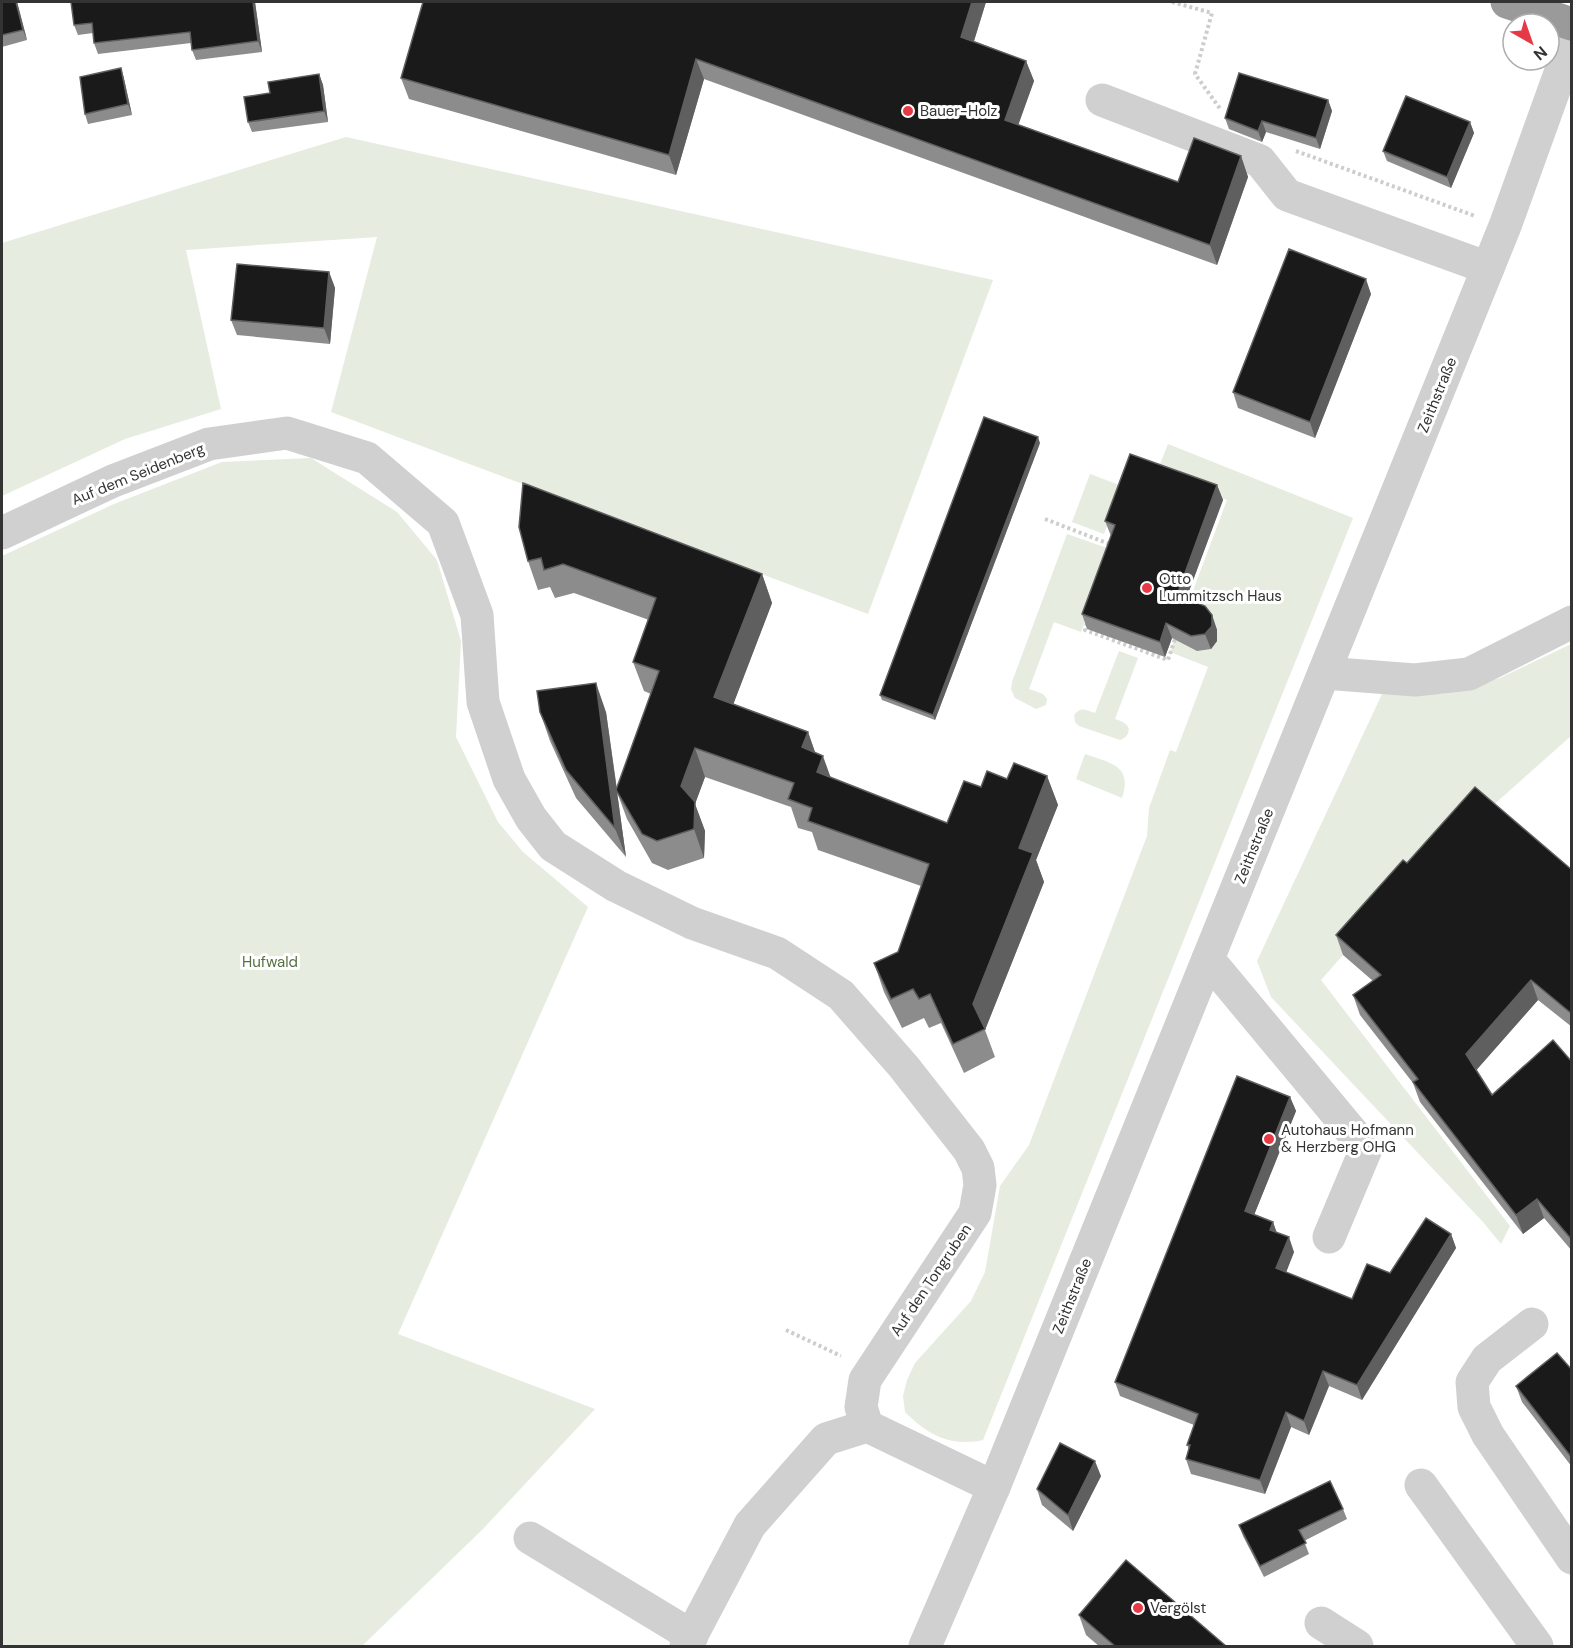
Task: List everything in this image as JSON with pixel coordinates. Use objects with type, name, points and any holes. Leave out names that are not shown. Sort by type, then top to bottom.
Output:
[{"type":"highway","points":[[1508,2],[1572,24]]},
{"type":"street","name":"Zeithstraße","points":[[925,1647],[994,1487],[1505,226],[1572,40]]},
{"type":"street","points":[[1102,100],[1260,161],[1287,195],[1488,268]]},
{"type":"street","name":"Auf dem Seidenberg","points":[[2,533],[113,481],[209,444],[287,433],[367,458],[443,523],[477,615],[483,702],[505,768],[531,818],[553,846],[616,886],[692,923],[777,953],[841,995]]},
{"type":"street","points":[[1324,673],[1415,680],[1469,674],[1572,622]]},
{"type":"street","points":[[1208,959],[1366,1149],[1329,1237]]},
{"type":"street","name":"Auf den Tongruben","points":[[841,995],[904,1067],[969,1150],[978,1168],[980,1185],[975,1213],[865,1380],[861,1407],[867,1426]]},
{"type":"street","points":[[1532,1324],[1487,1359],[1472,1382],[1474,1407],[1488,1436],[1572,1558]]},
{"type":"street","points":[[530,1538],[689,1641],[750,1525],[826,1438],[867,1426],[994,1487]]},
{"type":"street","points":[[1421,1485],[1538,1647]]},
{"type":"street","points":[[1321,1623],[1357,1647]]},
{"type":"path","points":[[1172,2],[1212,13],[1195,74],[1227,118]]},
{"type":"path","points":[[1293,150],[1505,226]]},
{"type":"path","points":[[1045,519],[1118,547]]},
{"type":"path","points":[[1089,619],[1085,630],[1174,663]]},
{"type":"path","points":[[1167,660],[1180,627]]},
{"type":"path","points":[[786,1330],[841,1356]]},
{"type":"green space","points":[[346,137],[993,280],[868,614],[331,412],[377,237],[186,250],[221,409],[125,439],[2,496],[2,243]]},
{"type":"green space","points":[[1168,444],[1353,518],[983,1440],[960,1442],[950,1440],[931,1433],[905,1412],[903,1396],[907,1380],[915,1363],[971,1301],[985,1272],[1000,1186],[1029,1145],[1147,836],[1149,808],[1170,750],[1176,752],[1208,667],[1170,652],[1227,500],[1156,474]]},
{"type":"green space","name":"Hufwald","points":[[311,458],[397,512],[437,560],[461,641],[456,737],[498,822],[523,852],[588,907],[398,1334],[595,1409],[483,1529],[362,1646],[2,1646],[2,556],[114,504],[222,462]]},
{"type":"green space","points":[[1090,474],[1122,486],[1104,534],[1072,522]]},
{"type":"green space","points":[[1067,534],[1110,549],[1081,632],[1054,622],[1029,689],[1043,694],[1047,699],[1046,705],[1036,709],[1015,698],[1011,689],[1012,682]]},
{"type":"green space","points":[[1571,644],[1571,736],[1409,880],[1321,980],[1510,1226],[1501,1244],[1483,1222],[1271,997],[1257,961],[1382,694],[1442,694],[1500,678]]},
{"type":"green space","points":[[1119,651],[1138,658],[1115,719],[1127,725],[1129,730],[1127,735],[1120,740],[1079,726],[1075,722],[1074,715],[1081,710],[1095,713]]},
{"type":"green space","points":[[1085,754],[1111,763],[1122,772],[1125,787],[1122,798],[1076,779]]},
{"type":"building","points":[[2,2],[16,2],[23,30],[2,35]]},
{"type":"building","points":[[71,2],[253,2],[258,41],[192,50],[190,32],[94,43],[92,23],[74,25]]},
{"type":"building","points":[[423,2],[972,2],[961,37],[1026,61],[1005,120],[1178,182],[1194,138],[1241,156],[1210,245],[696,59],[669,155],[401,78]]},
{"type":"building","points":[[121,68],[128,104],[85,114],[80,77]]},
{"type":"building","points":[[1239,73],[1328,100],[1316,138],[1262,121],[1258,131],[1225,118]]},
{"type":"building","points":[[319,74],[324,111],[248,122],[244,97],[270,93],[268,82]]},
{"type":"building","points":[[1406,96],[1470,122],[1447,177],[1383,151]]},
{"type":"building","points":[[1289,249],[1366,279],[1310,422],[1233,392]]},
{"type":"building","points":[[237,264],[329,272],[324,328],[231,320]]},
{"type":"building","points":[[984,417],[1038,437],[933,715],[880,695]]},
{"type":"building","name":"Otto Lummitzsch Haus","points":[[1130,454],[1217,485],[1177,595],[1205,606],[1212,615],[1212,626],[1205,634],[1191,636],[1166,623],[1160,642],[1082,614],[1115,525],[1105,521]]},
{"type":"building","points":[[523,483],[762,574],[714,697],[808,732],[802,747],[823,756],[817,772],[947,823],[964,781],[981,787],[987,771],[1007,779],[1014,763],[1047,776],[1019,848],[1033,853],[973,1004],[985,1029],[953,1044],[930,994],[919,999],[913,989],[891,999],[874,963],[898,952],[929,864],[808,821],[812,808],[788,799],[794,783],[695,748],[681,786],[695,802],[694,829],[657,841],[642,834],[616,790],[659,671],[633,662],[656,598],[563,564],[544,570],[541,558],[528,561],[519,527]]},
{"type":"building","points":[[596,683],[615,828],[566,770],[540,712],[537,691]]},
{"type":"building","points":[[1475,787],[1572,870],[1572,1014],[1531,980],[1466,1054],[1492,1095],[1553,1040],[1572,1062],[1572,1240],[1537,1199],[1516,1215],[1413,1082],[1418,1079],[1353,995],[1381,975],[1336,935],[1403,860],[1407,863]]},
{"type":"building","points":[[1237,1076],[1290,1097],[1245,1211],[1273,1222],[1270,1230],[1289,1237],[1276,1268],[1352,1299],[1367,1264],[1390,1273],[1426,1218],[1451,1234],[1357,1385],[1323,1371],[1304,1421],[1286,1412],[1260,1480],[1186,1459],[1190,1445],[1187,1445],[1198,1414],[1115,1382]]},
{"type":"building","points":[[1557,1353],[1572,1370],[1572,1458],[1516,1386]]},
{"type":"building","points":[[1060,1443],[1095,1461],[1068,1515],[1037,1489]]},
{"type":"building","points":[[1330,1481],[1343,1509],[1299,1530],[1306,1543],[1260,1566],[1239,1525]]},
{"type":"building","name":"Vergölst","points":[[1126,1560],[1227,1647],[1116,1647],[1079,1615]]},
{"type":"place","name":"Bauer-Holz","points":[[908,111]]},
{"type":"place","name":"Otto Lummitzsch Haus","points":[[1147,588]]},
{"type":"place","name":"Autohaus Hofmann & Herzberg OHG","points":[[1269,1139]]},
{"type":"place","name":"Vergölst","points":[[1138,1608]]}]
